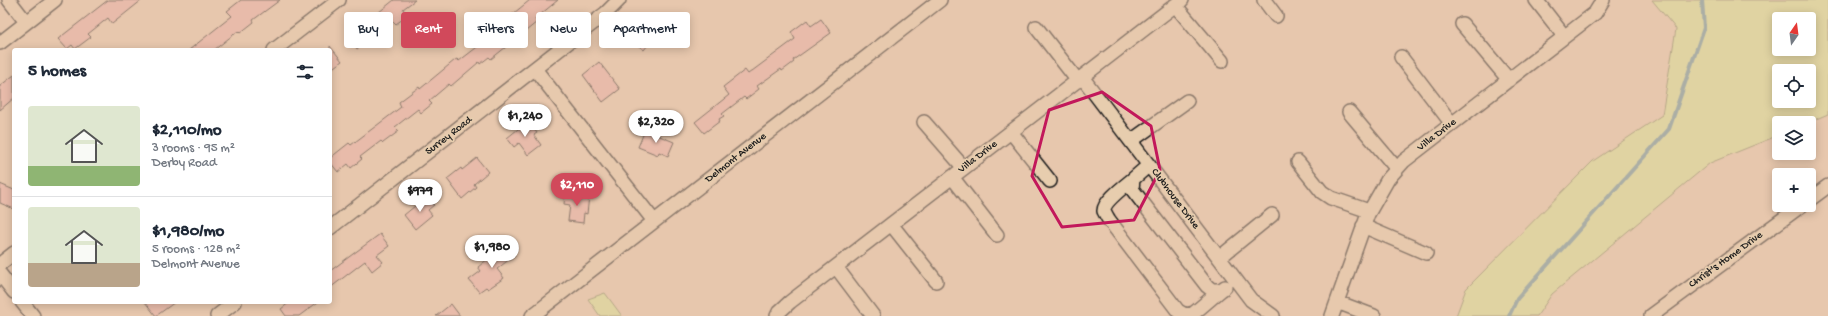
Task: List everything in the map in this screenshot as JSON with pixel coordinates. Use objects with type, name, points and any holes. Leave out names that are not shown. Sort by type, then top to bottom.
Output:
[{"type":"street","points":[[9,0],[26,22]]},
{"type":"street","points":[[0,43],[55,0]]},
{"type":"street","points":[[277,48],[339,0]]},
{"type":"street","name":"Surrey Road","points":[[332,226],[586,29],[619,0]]},
{"type":"street","name":"Delmont Avenue","points":[[532,316],[940,0]]},
{"type":"street","points":[[1264,0],[1276,16]]},
{"type":"street","points":[[1536,0],[1564,36]]},
{"type":"street","name":"Villa Drive","points":[[1332,316],[1369,211],[1381,189],[1397,169],[1404,161],[1594,13],[1603,0]]},
{"type":"street","points":[[1178,3],[1222,61]]},
{"type":"street","name":"Villa Drive","points":[[777,316],[779,312],[790,302],[1178,3]]},
{"type":"street","points":[[1462,24],[1509,80]]},
{"type":"street","name":"Clubhouse Drive","points":[[1036,27],[1131,141],[1251,300],[1273,316]]},
{"type":"street","points":[[1401,57],[1452,124]]},
{"type":"street","points":[[535,69],[654,221]]},
{"type":"street","points":[[1131,141],[1188,101]]},
{"type":"street","points":[[1349,112],[1397,169]]},
{"type":"street","points":[[924,122],[964,168]]},
{"type":"street","points":[[1011,132],[1050,181]]},
{"type":"street","points":[[1298,162],[1322,192],[1330,198],[1369,211]]},
{"type":"street","points":[[1149,165],[1109,200],[1104,211],[1109,220],[1178,311],[1185,315],[1194,313],[1220,290],[1236,280]]},
{"type":"street","points":[[952,177],[997,235]]},
{"type":"street","points":[[1132,179],[1132,189],[1207,286],[1212,290],[1220,290]]},
{"type":"street","points":[[1816,195],[1828,186]]},
{"type":"street","name":"Christ's Home Drive","points":[[1651,316],[1792,212]]},
{"type":"street","points":[[1220,258],[1272,215]]},
{"type":"street","points":[[891,224],[936,281]]},
{"type":"street","points":[[1364,226],[1426,253]]},
{"type":"street","points":[[0,264],[12,255]]},
{"type":"street","points":[[836,267],[873,316]]},
{"type":"street","points":[[0,274],[12,289]]},
{"type":"street","points":[[1337,302],[1374,316]]},
{"type":"street","points":[[23,304],[32,316]]},
{"type":"street","points":[[217,316],[232,304]]},
{"type":"highlighted area","points":[[1102,92],[1151,126],[1160,170],[1134,220],[1062,227],[1032,176],[1049,110]]},
{"type":"green space","points":[[1652,0],[1828,0],[1828,114],[1816,119],[1816,116],[1772,116],[1772,138],[1710,163],[1552,294],[1537,316],[1456,316],[1466,289],[1593,161],[1662,115],[1676,29]]},
{"type":"green space","points":[[605,293],[622,316],[600,316],[588,299]]},
{"type":"building","points":[[108,0],[142,0],[112,24],[108,18],[88,34],[91,37],[76,48],[72,45],[66,48],[58,39]]},
{"type":"building","points":[[241,0],[280,0],[253,20],[254,22],[240,33],[238,31],[217,48],[192,48],[232,16],[227,11]]},
{"type":"building","points":[[394,0],[415,0],[403,9],[405,12],[401,12],[401,20],[396,24],[393,21],[393,12],[379,12]]},
{"type":"building","points":[[530,0],[558,0],[543,12],[536,12],[536,23],[528,29],[528,12],[515,12]]},
{"type":"building","points":[[821,19],[831,33],[793,60],[794,62],[782,71],[781,69],[757,86],[759,89],[746,99],[744,97],[722,114],[724,116],[719,119],[720,121],[704,133],[695,122],[729,95],[723,87],[745,70],[748,74],[795,39],[791,32],[807,20],[811,26]]},
{"type":"building","points":[[332,48],[342,61],[332,68]]},
{"type":"building","points":[[476,48],[505,48],[491,59],[489,57],[480,64],[479,62],[451,86],[449,84],[429,101],[432,104],[421,113],[418,109],[395,127],[399,131],[383,143],[381,141],[360,157],[362,159],[351,168],[348,164],[338,172],[332,164],[332,156],[349,143],[351,145],[401,107],[399,102],[419,87],[420,89],[455,60],[457,59],[459,61]]},
{"type":"building","points":[[599,62],[620,89],[603,102],[583,75]]},
{"type":"building","points":[[12,77],[12,100],[0,110],[0,86]]},
{"type":"building","points":[[528,121],[537,133],[534,135],[541,145],[528,155],[519,143],[514,147],[507,138]]},
{"type":"building","points":[[645,130],[674,142],[668,156],[659,152],[658,155],[638,147]]},
{"type":"building","points":[[477,158],[488,172],[474,184],[476,187],[462,199],[447,179],[461,168],[462,170]]},
{"type":"building","points":[[0,184],[12,189],[12,208],[0,203]]},
{"type":"building","points":[[565,193],[589,196],[587,214],[584,213],[583,223],[568,221],[570,205],[564,204]]},
{"type":"building","points":[[426,197],[434,205],[428,210],[432,215],[415,229],[404,215]]},
{"type":"building","points":[[380,234],[389,246],[377,255],[383,262],[372,271],[365,261],[332,286],[332,270]]},
{"type":"building","points":[[506,244],[515,255],[497,269],[504,278],[488,289],[486,287],[479,292],[469,280],[481,271],[478,267]]},
{"type":"building","points":[[147,304],[172,304],[156,316]]},
{"type":"building","points":[[287,304],[315,304],[299,316],[286,316],[281,309]]},
{"type":"building","points":[[451,304],[460,316],[436,316]]},
{"type":"waterway","points":[[1509,316],[1517,299],[1669,129],[1704,28],[1702,0]]}]
